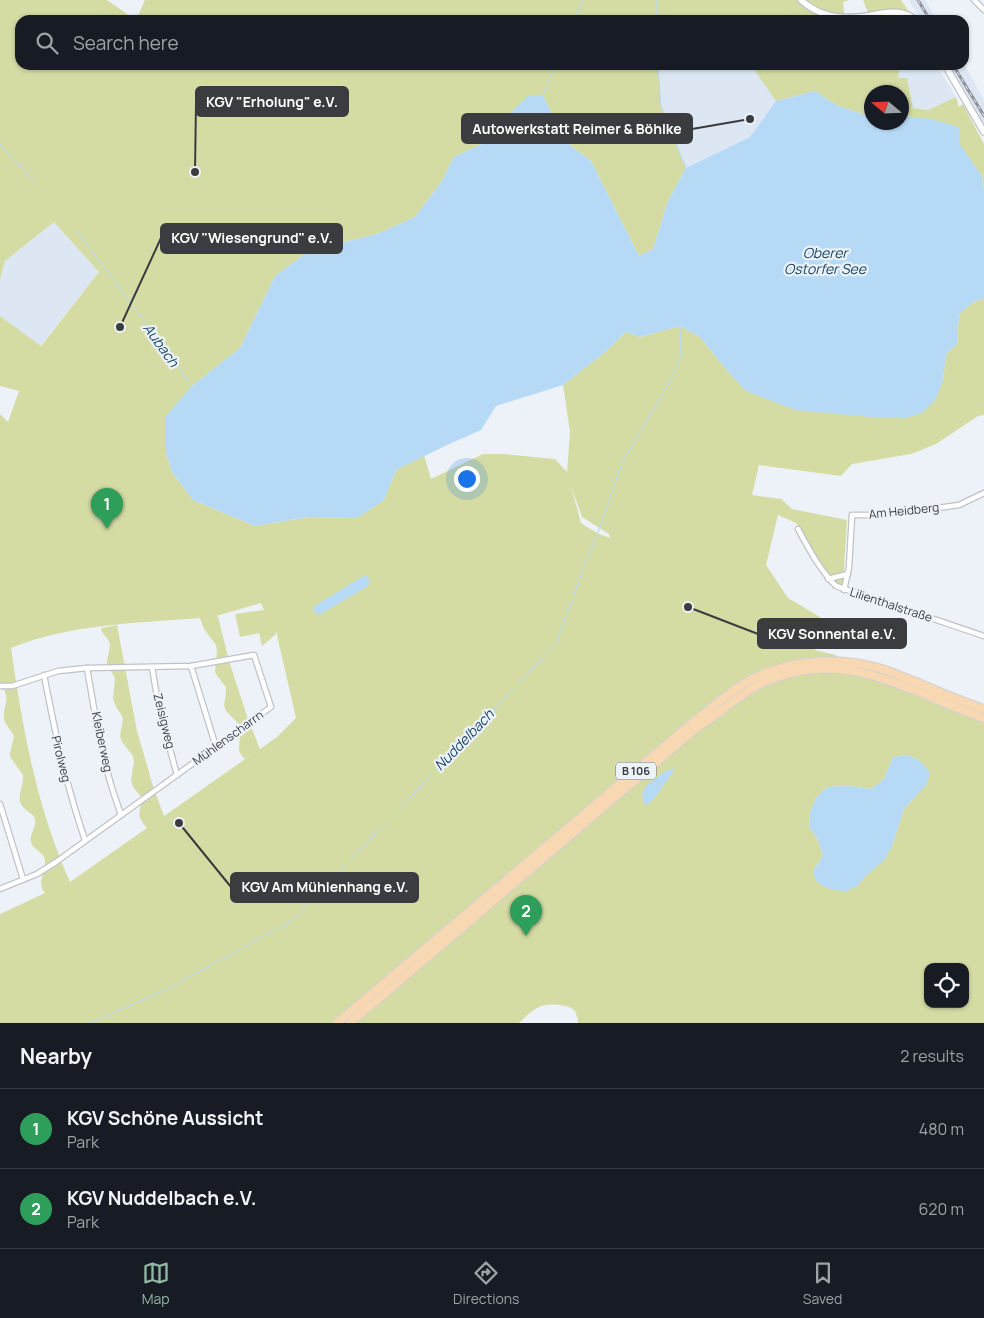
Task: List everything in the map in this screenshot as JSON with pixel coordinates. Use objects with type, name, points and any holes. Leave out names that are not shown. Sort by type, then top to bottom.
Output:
[{"type":"highway","name":"B 106","points":[[337,1023],[691,724],[752,679],[798,664],[827,660],[856,663],[882,669],[984,709]]},
{"type":"highway","name":"B 106","points":[[350,1023],[694,729],[757,686],[795,672],[837,668],[858,671],[887,679],[984,718]]},
{"type":"street","points":[[801,0],[813,10],[826,15]]},
{"type":"street","points":[[974,0],[984,10]]},
{"type":"street","points":[[870,15],[888,12],[908,15]]},
{"type":"street","points":[[948,70],[984,132]]},
{"type":"street","name":"Am Heidberg","points":[[844,590],[849,567],[852,515],[873,515],[959,505],[984,494]]},
{"type":"street","name":"Lilienthalstraße","points":[[798,528],[817,564],[836,586],[984,636]]},
{"type":"street","points":[[828,579],[848,574]]},
{"type":"street","name":"Mühlenscharrn","points":[[0,686],[12,686],[58,671],[87,668],[190,666],[254,655],[271,707],[37,874],[0,889]]},
{"type":"street","points":[[190,666],[216,747]]},
{"type":"street","name":"Zeisigweg","points":[[152,667],[159,709],[177,775]]},
{"type":"street","name":"Kleiberweg","points":[[87,668],[100,742],[121,815]]},
{"type":"street","name":"Pirolweg","points":[[44,675],[57,744],[74,808],[85,840]]},
{"type":"street","points":[[0,804],[23,879]]},
{"type":"shaded area","points":[[909,0],[925,0],[934,15],[918,15]]},
{"type":"shaded area","points":[[658,70],[754,70],[757,74],[761,72],[776,101],[750,137],[686,168],[661,106]]},
{"type":"shaded area","points":[[899,70],[939,70],[956,97],[928,110],[913,108],[907,78],[898,78]]},
{"type":"shaded area","points":[[951,70],[967,70],[984,100],[984,124]]},
{"type":"shaded area","points":[[54,222],[99,272],[40,346],[0,317],[0,280],[5,261]]},
{"type":"green space","points":[[0,0],[107,0],[129,15],[15,15],[15,70],[658,70],[661,106],[686,168],[668,201],[653,249],[639,256],[591,161],[572,147],[557,126],[543,95],[507,116],[486,142],[454,157],[442,181],[415,217],[377,234],[310,250],[275,276],[240,348],[192,386],[166,452],[172,472],[193,500],[255,526],[308,517],[357,518],[384,500],[396,470],[424,455],[431,479],[483,454],[555,459],[567,472],[570,432],[563,385],[605,352],[626,332],[640,337],[680,326],[700,337],[730,374],[904,418],[923,412],[943,380],[946,354],[958,343],[957,330],[960,313],[972,303],[984,298],[984,415],[978,416],[936,444],[911,454],[852,464],[841,476],[759,465],[752,495],[781,499],[792,509],[847,520],[843,585],[834,582],[796,523],[778,515],[766,565],[788,598],[820,617],[815,650],[836,655],[838,659],[858,661],[984,706],[984,1023],[578,1023],[575,1011],[569,1007],[554,1004],[538,1008],[529,1013],[519,1023],[0,1023],[0,914],[45,893],[42,889],[41,881],[45,860],[31,842],[35,819],[20,802],[23,775],[10,757],[14,736],[4,718],[6,696],[2,686],[0,686],[0,414],[8,422],[19,391],[0,386],[0,316],[41,346],[99,272],[54,222],[5,261],[0,280]],"holes":[[[571,486],[582,517],[609,534],[610,538],[597,533],[581,523]],[[261,603],[264,610],[235,614],[240,637],[259,633],[262,646],[275,635],[276,631],[296,718],[277,737],[260,749],[248,719],[230,664],[218,617],[216,616]],[[200,618],[204,629],[216,645],[215,672],[226,687],[224,705],[226,711],[239,724],[239,751],[244,759],[251,755],[164,816],[137,731],[117,625],[101,628],[110,646],[107,664],[115,678],[113,699],[123,719],[120,736],[122,742],[133,756],[131,780],[133,787],[141,797],[140,816],[147,828],[70,882],[48,824],[32,767],[20,708],[11,648],[56,634],[128,623]],[[907,755],[919,760],[915,797],[904,809],[892,846],[857,886],[813,872],[823,855],[817,838],[809,827],[810,812],[816,798],[827,787],[849,786],[871,789],[884,779],[893,757]]]},
{"type":"green space","points":[[145,0],[801,0],[826,15],[138,15]]},
{"type":"green space","points":[[807,0],[849,0],[843,2],[844,14],[839,14],[824,10]]},
{"type":"green space","points":[[863,0],[901,0],[911,15],[889,12],[890,15],[869,15]]},
{"type":"green space","points":[[754,70],[899,70],[898,78],[907,78],[908,85],[864,85],[864,115],[836,105],[815,91],[776,101]]},
{"type":"green space","points":[[909,88],[913,108],[928,110],[956,97],[959,107],[963,104],[984,144],[984,191],[982,175],[915,117],[909,117]]},
{"type":"water","name":"Oberer Ostorfer See","points":[[815,91],[836,105],[864,115],[864,130],[909,130],[909,117],[924,118],[959,128],[959,143],[982,176],[984,191],[984,298],[972,303],[960,313],[957,330],[958,343],[946,354],[943,380],[936,399],[923,412],[904,418],[795,410],[746,391],[700,337],[680,326],[640,337],[626,332],[605,352],[563,385],[496,406],[481,430],[396,470],[384,500],[357,518],[308,517],[255,526],[193,500],[172,472],[166,452],[166,416],[192,386],[240,348],[275,276],[310,250],[377,234],[415,217],[442,181],[454,157],[486,142],[507,116],[528,96],[543,95],[557,126],[572,147],[591,161],[639,256],[653,249],[668,201],[686,168],[750,137],[776,101]]},
{"type":"water","points":[[365,575],[370,579],[368,586],[319,615],[314,612],[313,607]]},
{"type":"water","points":[[907,755],[919,760],[930,772],[927,784],[904,809],[892,846],[885,859],[857,886],[845,892],[826,888],[816,881],[813,872],[823,855],[817,838],[809,827],[810,812],[816,798],[827,787],[849,786],[871,789],[884,779],[893,757]]},
{"type":"water","points":[[675,769],[654,799],[645,806],[642,795],[645,787],[667,770]]},
{"type":"waterway","points":[[576,15],[583,0]]},
{"type":"waterway","points":[[657,0],[657,15]]},
{"type":"waterway","points":[[543,95],[553,70]]},
{"type":"waterway","points":[[658,70],[661,106],[686,168]]},
{"type":"waterway","name":"Aubach","points":[[0,144],[34,182]]},
{"type":"waterway","name":"Aubach","points":[[77,231],[192,386]]},
{"type":"waterway","name":"Nuddelbach","points":[[89,1023],[163,991],[292,921],[556,644],[622,463],[668,385],[681,357],[680,326]]},
{"type":"railway","points":[[918,0],[927,15]]},
{"type":"railway","points":[[956,70],[984,116]]},
{"type":"place","name":"Autowerkstatt Reimer & Böhlke","points":[[750,119]]},
{"type":"place","name":"KGV \"Erholung\" e.V.","points":[[195,172]]},
{"type":"place","name":"KGV \"Wiesengrund\" e.V.","points":[[120,327]]},
{"type":"place","name":"KGV Schöne Aussicht","points":[[107,529]]},
{"type":"place","name":"KGV Sonnental e.V.","points":[[688,607]]},
{"type":"place","name":"KGV Am Mühlenhang e.V.","points":[[179,823]]},
{"type":"place","name":"KGV Nuddelbach e.V.","points":[[526,936]]}]
